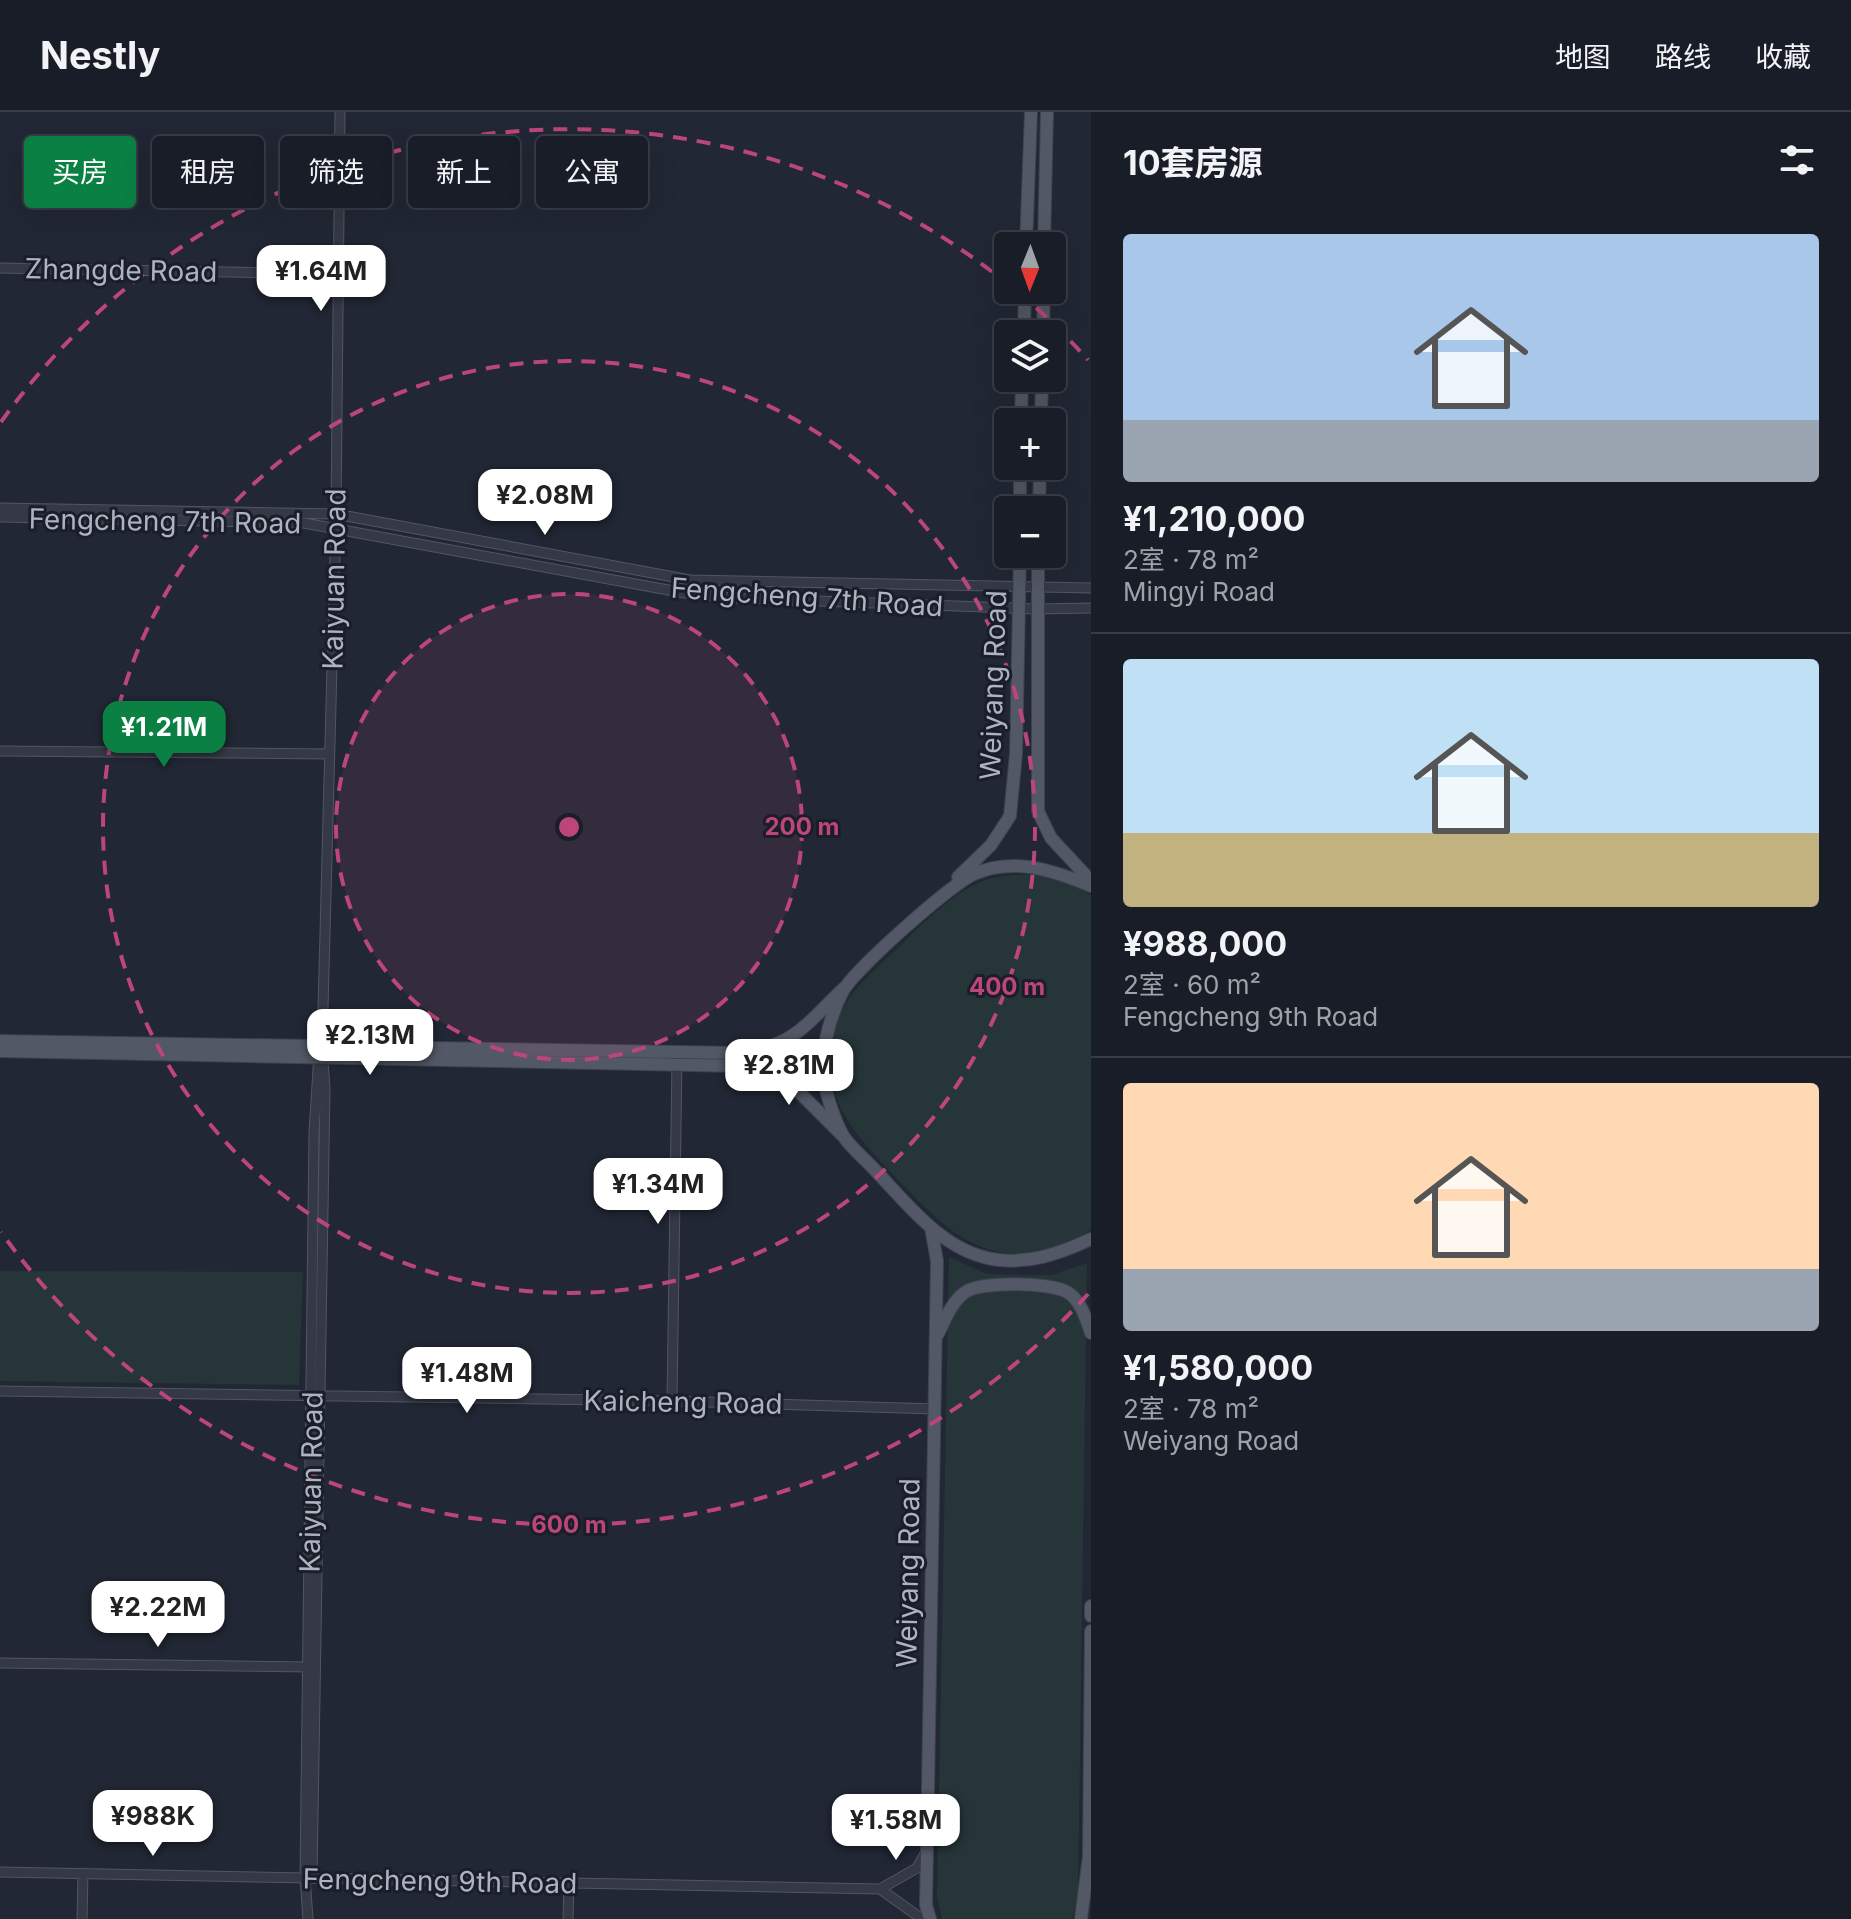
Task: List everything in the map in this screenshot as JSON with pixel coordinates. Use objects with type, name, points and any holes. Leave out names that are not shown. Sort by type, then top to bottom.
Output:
[{"type":"main road","points":[[1027,232],[1031,112]]},
{"type":"main road","points":[[1044,232],[1047,112]]},
{"type":"main road","name":"Weiyang Road","points":[[939,896],[991,845],[1010,816],[1020,568]]},
{"type":"main road","name":"Weiyang Road","points":[[1038,568],[1038,811],[1051,838],[1091,884]]},
{"type":"main road","points":[[0,1051],[677,1057],[773,1049],[790,1039],[939,896],[974,874],[1003,867],[1030,866],[1091,884]]},
{"type":"main road","points":[[844,988],[827,1031],[824,1084],[844,1137]]},
{"type":"main road","points":[[0,1041],[321,1055]]},
{"type":"main road","points":[[677,1057],[783,1076],[931,1228],[990,1259],[1026,1261],[1064,1252],[1091,1239]]},
{"type":"main road","name":"Weiyang Road","points":[[930,1919],[926,1905],[937,1261],[931,1228]]},
{"type":"main road","points":[[936,1338],[955,1302],[966,1290],[980,1285],[1052,1287],[1069,1292],[1084,1310],[1091,1333]]},
{"type":"main road","points":[[1091,1606],[1091,1616]]},
{"type":"main road","points":[[1081,1919],[1090,1858],[1091,1634]]},
{"type":"street","name":"Kaiyuan Road","points":[[308,1919],[321,1055],[336,514],[340,112]]},
{"type":"street","name":"Zhangde Road","points":[[0,268],[338,274]]},
{"type":"street","name":"Fengcheng 7th Road","points":[[0,508],[336,514],[690,580],[1091,588]]},
{"type":"street","name":"Fengcheng 7th Road","points":[[0,517],[295,522],[335,526],[690,594],[1020,609],[1091,608]]},
{"type":"street","points":[[0,751],[329,754]]},
{"type":"street","points":[[672,1401],[677,1057]]},
{"type":"street","name":"Kaicheng Road","points":[[0,1391],[672,1401],[935,1409]]},
{"type":"street","points":[[0,1663],[312,1667]]},
{"type":"street","points":[[922,1919],[880,1889],[917,1868],[927,1849]]},
{"type":"street","name":"Fengcheng 9th Road","points":[[0,1872],[880,1889]]},
{"type":"street","points":[[82,1919],[83,1873]]},
{"type":"street","points":[[568,1919],[569,1885]]},
{"type":"shaded area","points":[[1040,874],[1068,882],[1091,895],[1091,1230],[1061,1247],[1020,1254],[981,1247],[948,1227],[917,1200],[853,1129],[833,1088],[830,1066],[832,1041],[840,1015],[851,995],[931,916],[954,897],[980,882],[1004,876]]},
{"type":"shaded area","points":[[949,1257],[987,1274],[1051,1275],[1087,1263],[1078,1898],[1072,1919],[942,1919],[937,1896]]},
{"type":"shaded area","points":[[0,1271],[303,1272],[299,1385],[0,1381]]}]
